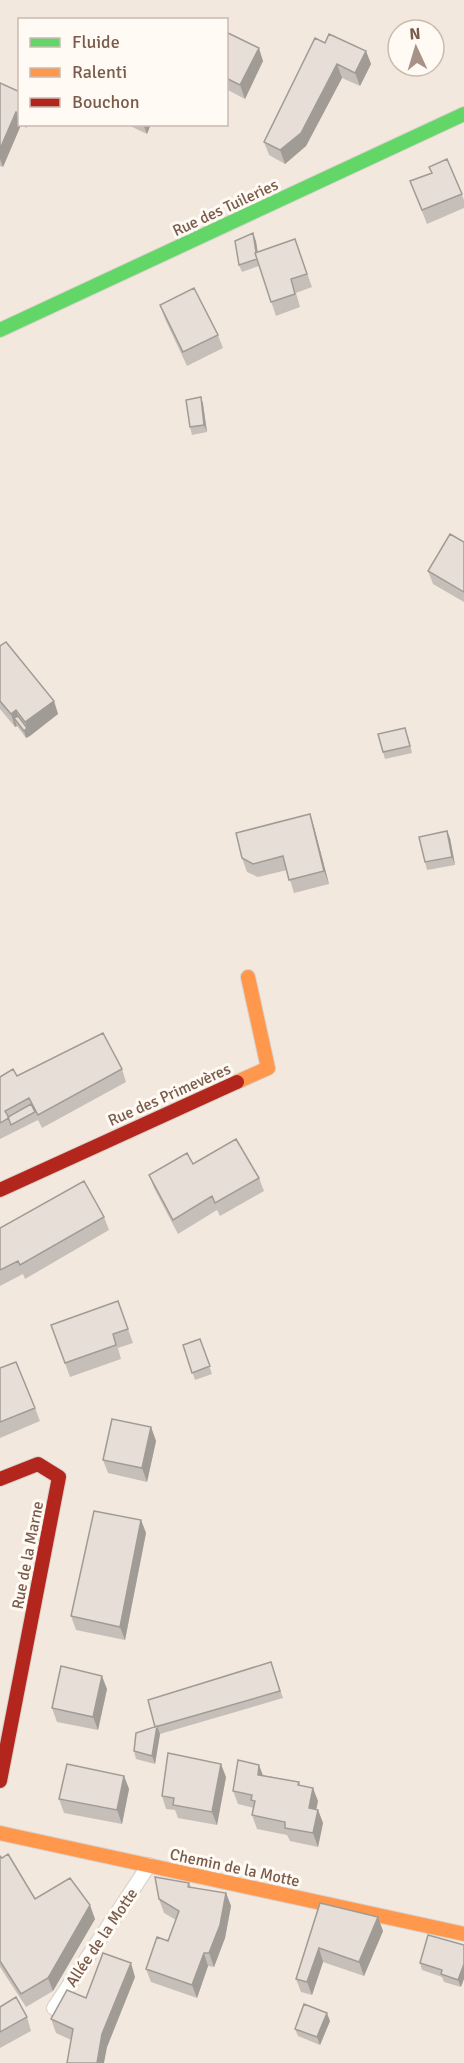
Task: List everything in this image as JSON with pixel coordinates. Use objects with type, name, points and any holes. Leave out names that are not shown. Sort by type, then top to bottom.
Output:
[{"type":"street","name":"Rue des Tuileries","points":[[0,330],[464,114]]},
{"type":"street","name":"Rue des Primevères","points":[[0,1190],[268,1068],[248,977]]},
{"type":"street","name":"Rue de la Marne","points":[[0,1479],[38,1464],[59,1477],[0,1781]]},
{"type":"street","name":"Chemin de la Motte","points":[[0,1833],[464,1934]]},
{"type":"lane","name":"Allée de la Motte","points":[[54,2008],[149,1865]]},
{"type":"shaded area","points":[[0,0],[464,0],[464,2063],[0,2063]]},
{"type":"building","points":[[228,33],[259,48],[240,85],[228,79]]},
{"type":"building","points":[[329,34],[366,51],[355,73],[337,64],[301,133],[280,150],[264,142],[315,38],[325,43]]},
{"type":"building","points":[[0,83],[18,91],[18,113],[16,112],[0,149]]},
{"type":"building","points":[[447,159],[462,194],[422,210],[410,181],[432,173],[429,167]]},
{"type":"building","points":[[253,233],[257,259],[239,265],[235,241]]},
{"type":"building","points":[[295,239],[307,274],[291,279],[295,294],[271,302],[255,253]]},
{"type":"building","points":[[194,288],[218,335],[183,352],[160,305]]},
{"type":"building","points":[[201,397],[204,425],[190,427],[186,400]]},
{"type":"building","points":[[450,534],[464,542],[464,592],[428,571]]},
{"type":"building","points":[[6,642],[54,701],[25,722],[16,710],[11,714],[0,701],[0,646]]},
{"type":"building","points":[[18,716],[27,728],[24,731],[14,718]]},
{"type":"building","points":[[405,728],[410,746],[383,752],[378,734]]},
{"type":"building","points":[[310,814],[324,871],[289,880],[283,856],[253,864],[242,858],[236,833]]},
{"type":"building","points":[[447,831],[452,857],[425,862],[419,837]]},
{"type":"building","points":[[103,1033],[122,1069],[38,1115],[29,1098],[5,1111],[9,1118],[0,1123],[0,1077],[13,1069],[17,1076]]},
{"type":"building","points":[[31,1104],[35,1112],[11,1125],[8,1117]]},
{"type":"building","points":[[236,1139],[259,1178],[215,1203],[212,1196],[173,1220],[149,1175],[187,1153],[193,1164]]},
{"type":"building","points":[[84,1181],[104,1217],[20,1265],[18,1261],[0,1270],[0,1228]]},
{"type":"building","points":[[118,1301],[128,1329],[113,1334],[116,1345],[65,1363],[51,1325]]},
{"type":"building","points":[[200,1339],[210,1366],[192,1373],[183,1345]]},
{"type":"building","points":[[16,1362],[35,1408],[0,1422],[0,1368]]},
{"type":"building","points":[[112,1419],[151,1427],[142,1468],[103,1460]]},
{"type":"building","points":[[94,1511],[141,1520],[120,1627],[71,1616]]},
{"type":"building","points":[[271,1662],[280,1691],[155,1727],[148,1700]]},
{"type":"building","points":[[61,1666],[102,1676],[93,1717],[52,1708]]},
{"type":"building","points":[[157,1726],[152,1756],[134,1751],[136,1733]]},
{"type":"building","points":[[168,1753],[221,1764],[212,1812],[173,1805],[174,1798],[162,1796]]},
{"type":"building","points":[[238,1760],[259,1765],[258,1775],[299,1782],[298,1785],[313,1788],[309,1808],[318,1810],[313,1833],[285,1828],[285,1822],[252,1815],[255,1801],[251,1800],[252,1795],[233,1791]]},
{"type":"building","points":[[67,1764],[124,1776],[117,1810],[59,1799]]},
{"type":"building","points":[[8,1854],[35,1899],[70,1878],[90,1905],[48,1978],[21,1994],[0,1961],[0,1856],[2,1858]]},
{"type":"building","points":[[155,1877],[189,1883],[188,1887],[226,1893],[220,1925],[209,1953],[204,1953],[192,1985],[146,1969],[157,1937],[168,1941],[179,1911],[159,1899]]},
{"type":"building","points":[[320,1903],[378,1917],[359,1962],[319,1948],[307,1982],[296,1979]]},
{"type":"building","points":[[428,1935],[464,1945],[464,1964],[458,1980],[441,1974],[442,1970],[420,1963]]},
{"type":"building","points":[[103,1953],[131,1963],[102,2034],[97,2063],[67,2063],[73,2029],[51,2019],[67,1990],[86,1998]]},
{"type":"building","points":[[16,1997],[27,2017],[0,2032],[0,2007]]},
{"type":"building","points":[[304,2004],[327,2013],[317,2037],[295,2029]]},
{"type":"traffic: fast","points":[[0,330],[464,114]]},
{"type":"traffic: slow","points":[[237,1082],[268,1068],[248,977]]},
{"type":"traffic: slow","points":[[0,1833],[464,1934]]},
{"type":"traffic: jam","points":[[0,1190],[237,1082]]},
{"type":"traffic: jam","points":[[0,1479],[38,1464],[59,1477],[0,1781]]}]
